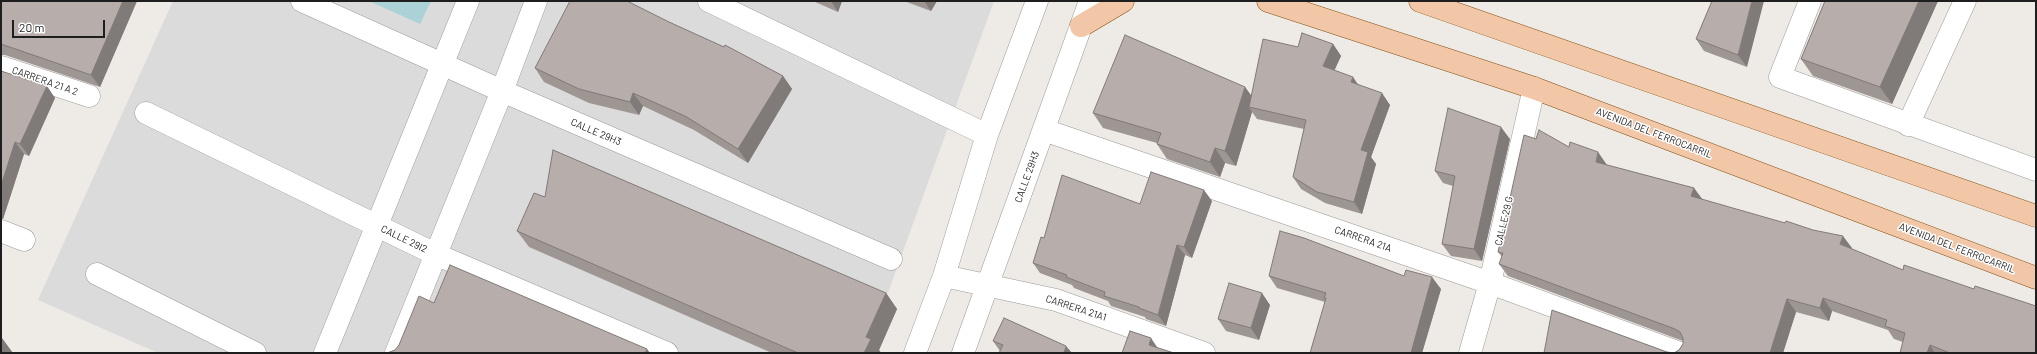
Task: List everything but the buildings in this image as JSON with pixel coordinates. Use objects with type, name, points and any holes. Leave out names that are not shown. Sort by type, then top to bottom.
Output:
[{"type":"main road","points":[[1081,26],[1123,1]]},
{"type":"main road","name":"AVENIDA DEL FERROCARRIL","points":[[1268,1],[1534,88],[2036,278]]},
{"type":"main road","points":[[1420,1],[2036,216]]},
{"type":"street","name":"CALLE 29H3","points":[[302,1],[502,92],[891,260]]},
{"type":"street","points":[[325,353],[468,1]]},
{"type":"street","points":[[396,353],[502,92],[536,1]]},
{"type":"street","points":[[709,1],[988,135]]},
{"type":"street","points":[[915,353],[944,276],[988,135],[1037,1]]},
{"type":"street","name":"CALLE 29H3","points":[[963,353],[1090,1]]},
{"type":"street","points":[[1810,1],[1780,77],[1908,125],[2036,170]]},
{"type":"street","points":[[1908,125],[1965,1]]},
{"type":"street","name":"CARRERA 21 A 2","points":[[1,67],[89,96]]},
{"type":"street","name":"CALLE 29 G","points":[[1470,353],[1490,283],[1534,88]]},
{"type":"street","name":"CALLE 29I2","points":[[146,113],[435,254],[667,353]]},
{"type":"street","name":"CARRERA 21A","points":[[1044,130],[1490,283],[1680,353]]},
{"type":"street","points":[[1,231],[24,240]]},
{"type":"street","points":[[97,274],[256,353]]},
{"type":"street","name":"CARRERA 21A1","points":[[944,276],[1056,300],[1204,353]]},
{"type":"shaded area","points":[[173,1],[994,1],[866,353],[158,353],[38,300]]},
{"type":"water","points":[[369,1],[431,1],[420,24]]}]
